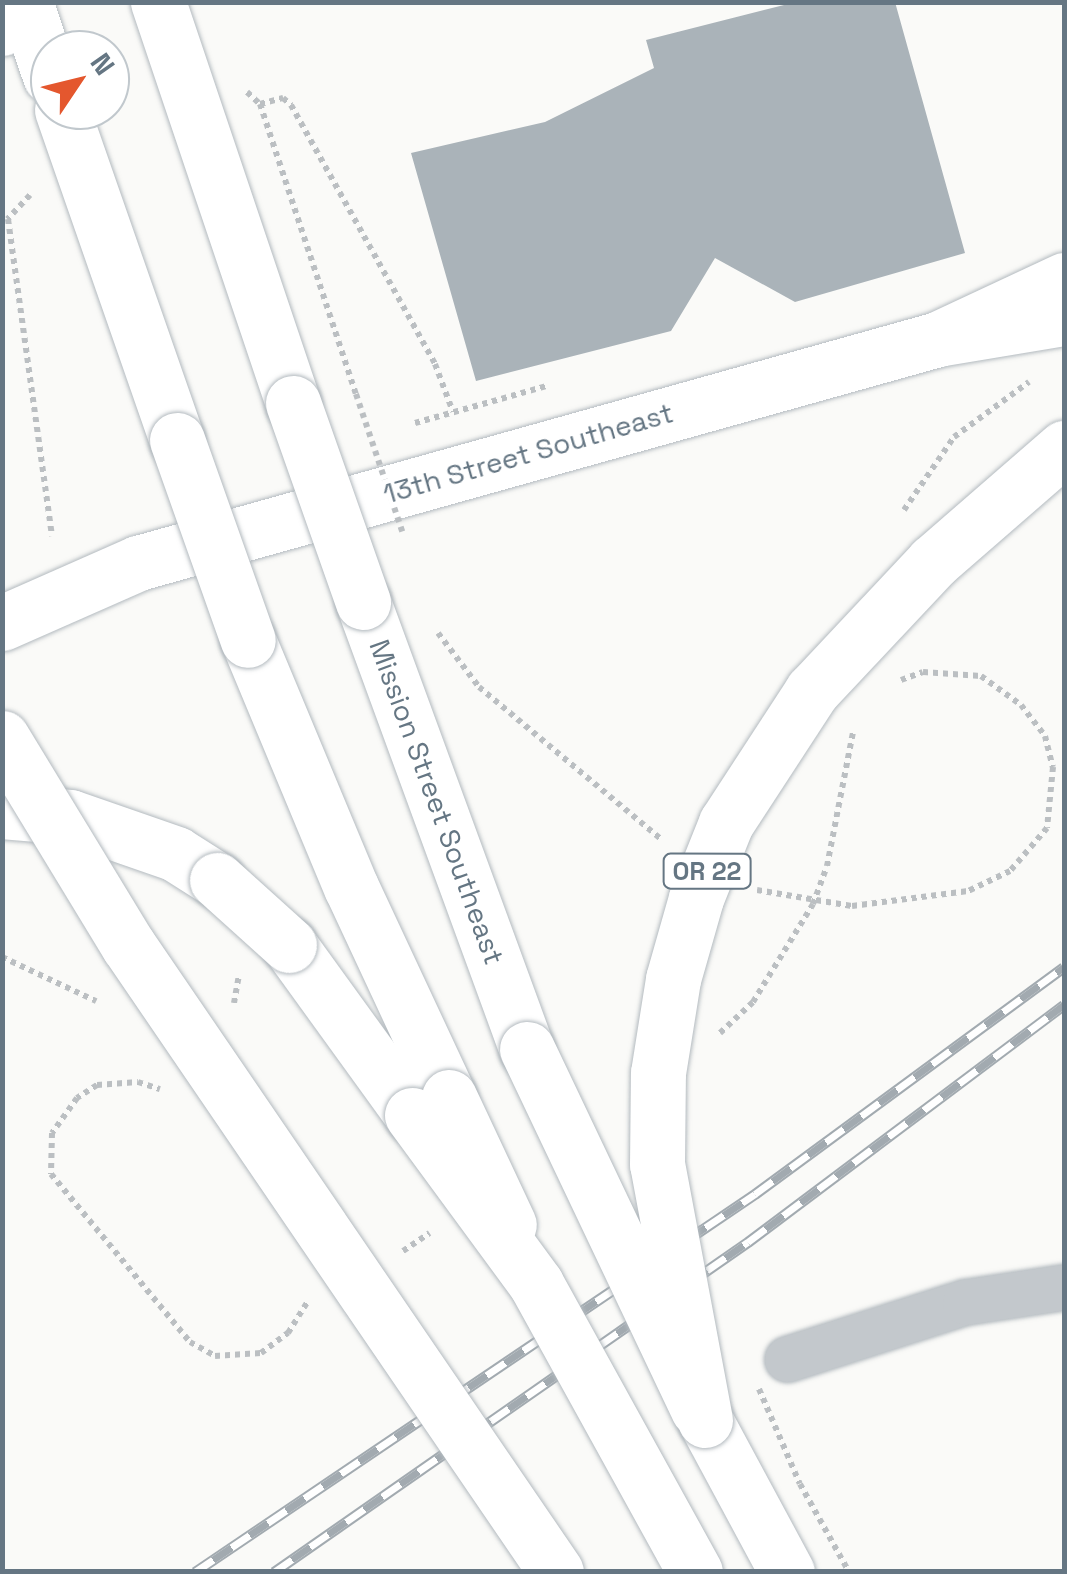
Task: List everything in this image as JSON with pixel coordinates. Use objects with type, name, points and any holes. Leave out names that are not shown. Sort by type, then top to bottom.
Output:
[{"type":"main road","points":[[2,28],[22,2]]},
{"type":"main road","points":[[22,2],[33,30]]},
{"type":"main road","name":"Mission Street Southeast","points":[[158,2],[293,403],[527,1049],[704,1420],[787,1572]]},
{"type":"main road","points":[[69,130],[248,640],[351,887],[431,1106],[536,1284],[695,1572]]},
{"type":"main road","points":[[938,339],[1064,280]]},
{"type":"main road","name":"13th Street Southeast","points":[[2,622],[138,563],[938,339],[1064,318]]},
{"type":"main road","name":"OR 22","points":[[704,1420],[657,1164],[658,1073],[673,978],[696,898],[726,823],[812,690],[932,562],[1064,448]]},
{"type":"main road","points":[[2,738],[128,946],[556,1572]]},
{"type":"main road","points":[[2,811],[70,817],[176,854],[218,880],[288,945],[431,1106]]},
{"type":"street","points":[[772,1369],[965,1302],[1064,1287]]},
{"type":"path","points":[[404,536],[260,104],[283,98],[291,105],[435,364],[454,412]]},
{"type":"path","points":[[30,195],[8,219],[52,536]]},
{"type":"path","points":[[433,620],[450,654],[479,687],[674,847]]},
{"type":"path","points":[[757,881],[751,891],[813,904],[852,906],[968,891],[1010,872],[1047,828],[1053,768],[1045,736],[1022,704],[982,676],[924,672],[890,686]]},
{"type":"path","points":[[844,731],[854,719]]},
{"type":"path","points":[[713,1041],[719,1011]]},
{"type":"path","points":[[772,1369],[800,1484],[849,1572]]},
{"type":"building","points":[[796,2],[895,2],[965,253],[795,302],[715,258],[671,331],[476,381],[411,153],[545,122],[654,68],[646,40]]},
{"type":"railway","points":[[195,1572],[755,1194],[1064,967]]},
{"type":"railway","points":[[274,1572],[748,1242],[1064,1005]]}]
